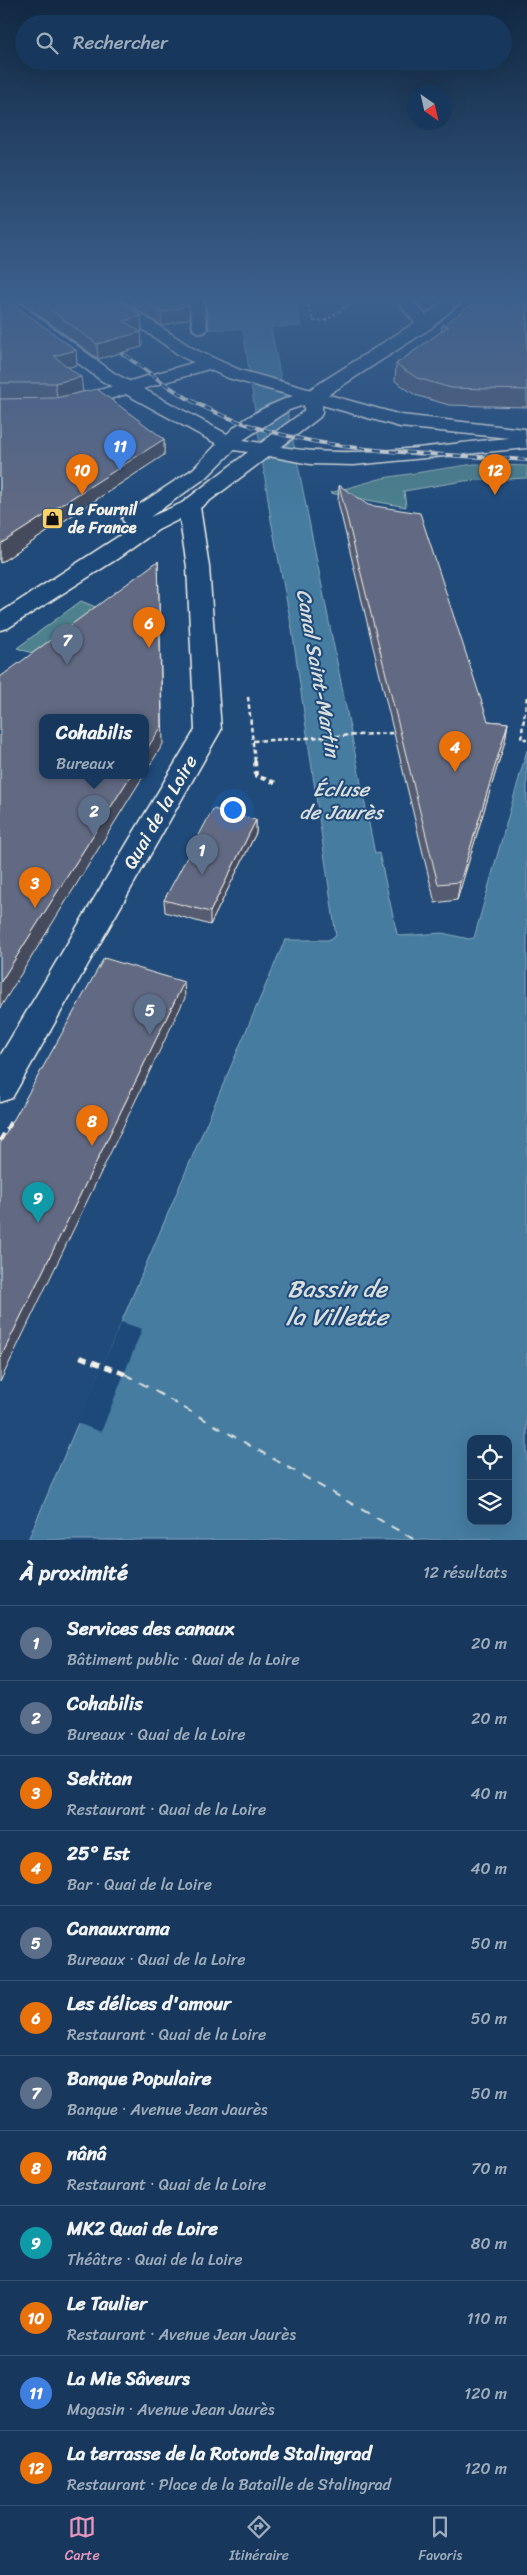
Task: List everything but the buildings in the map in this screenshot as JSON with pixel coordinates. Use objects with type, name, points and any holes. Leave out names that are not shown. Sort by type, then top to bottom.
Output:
[{"type":"main road","points":[[100,372],[202,430],[229,442],[265,451],[310,458],[354,459],[527,442]]},
{"type":"main road","points":[[0,407],[57,406],[130,389],[182,372]]},
{"type":"main road","points":[[229,372],[400,421],[527,434]]},
{"type":"main road","points":[[0,618],[91,547],[200,473],[241,431],[282,406],[313,396],[351,372]]},
{"type":"main road","points":[[0,623],[109,554],[150,525],[189,507],[265,451],[313,412],[313,396]]},
{"type":"main road","name":"Quai de la Loire","points":[[0,1087],[208,730],[198,561],[189,507]]},
{"type":"path","points":[[248,697],[256,776],[279,784]]},
{"type":"path","points":[[527,697],[521,739],[527,739]]},
{"type":"path","points":[[253,741],[393,732]]},
{"type":"path","points":[[80,1357],[125,1374]]},
{"type":"green space","points":[[474,464],[527,466],[527,478],[464,481],[404,491],[406,507],[330,493],[383,478]]},
{"type":"green space","points":[[81,601],[98,608],[35,654],[17,648]]},
{"type":"water","name":"Bassin de la Villette","points":[[249,372],[279,372],[375,854],[379,853],[397,934],[401,936],[442,933],[469,939],[474,938],[527,750],[527,1540],[28,1540],[285,940],[328,940],[336,936],[292,629],[271,520]]},
{"type":"pier","points":[[121,1322],[142,1329],[101,1432],[77,1423]]},
{"type":"ferry route","points":[[125,1374],[415,1540]]},
{"type":"railway","points":[[147,372],[193,402],[244,423],[283,435],[364,449],[527,460]]},
{"type":"place","name":"La Mie Sâveurs","points":[[120,471]]},
{"type":"place","name":"Le Taulier","points":[[82,495]]},
{"type":"place","name":"La terrasse de la Rotonde Stalingrad","points":[[495,495]]},
{"type":"place","name":"Le Fournil de France","points":[[52,518]]},
{"type":"place","name":"Les délices d'amour","points":[[149,648]]},
{"type":"place","name":"Banque Populaire","points":[[67,665]]},
{"type":"place","name":"25° Est","points":[[455,772]]},
{"type":"place","name":"Cohabilis","points":[[94,836]]},
{"type":"place","name":"Services des canaux","points":[[202,875]]},
{"type":"place","name":"Sekitan","points":[[35,908]]},
{"type":"place","name":"Canauxrama","points":[[150,1035]]},
{"type":"place","name":"nânâ","points":[[92,1146]]},
{"type":"place","name":"MK2 Quai de Loire","points":[[38,1223]]},
{"type":"water label","name":"Canal Saint-Martin","points":[[318,673]]},
{"type":"water label","name":"Écluse de Jaurès","points":[[341,800]]}]
